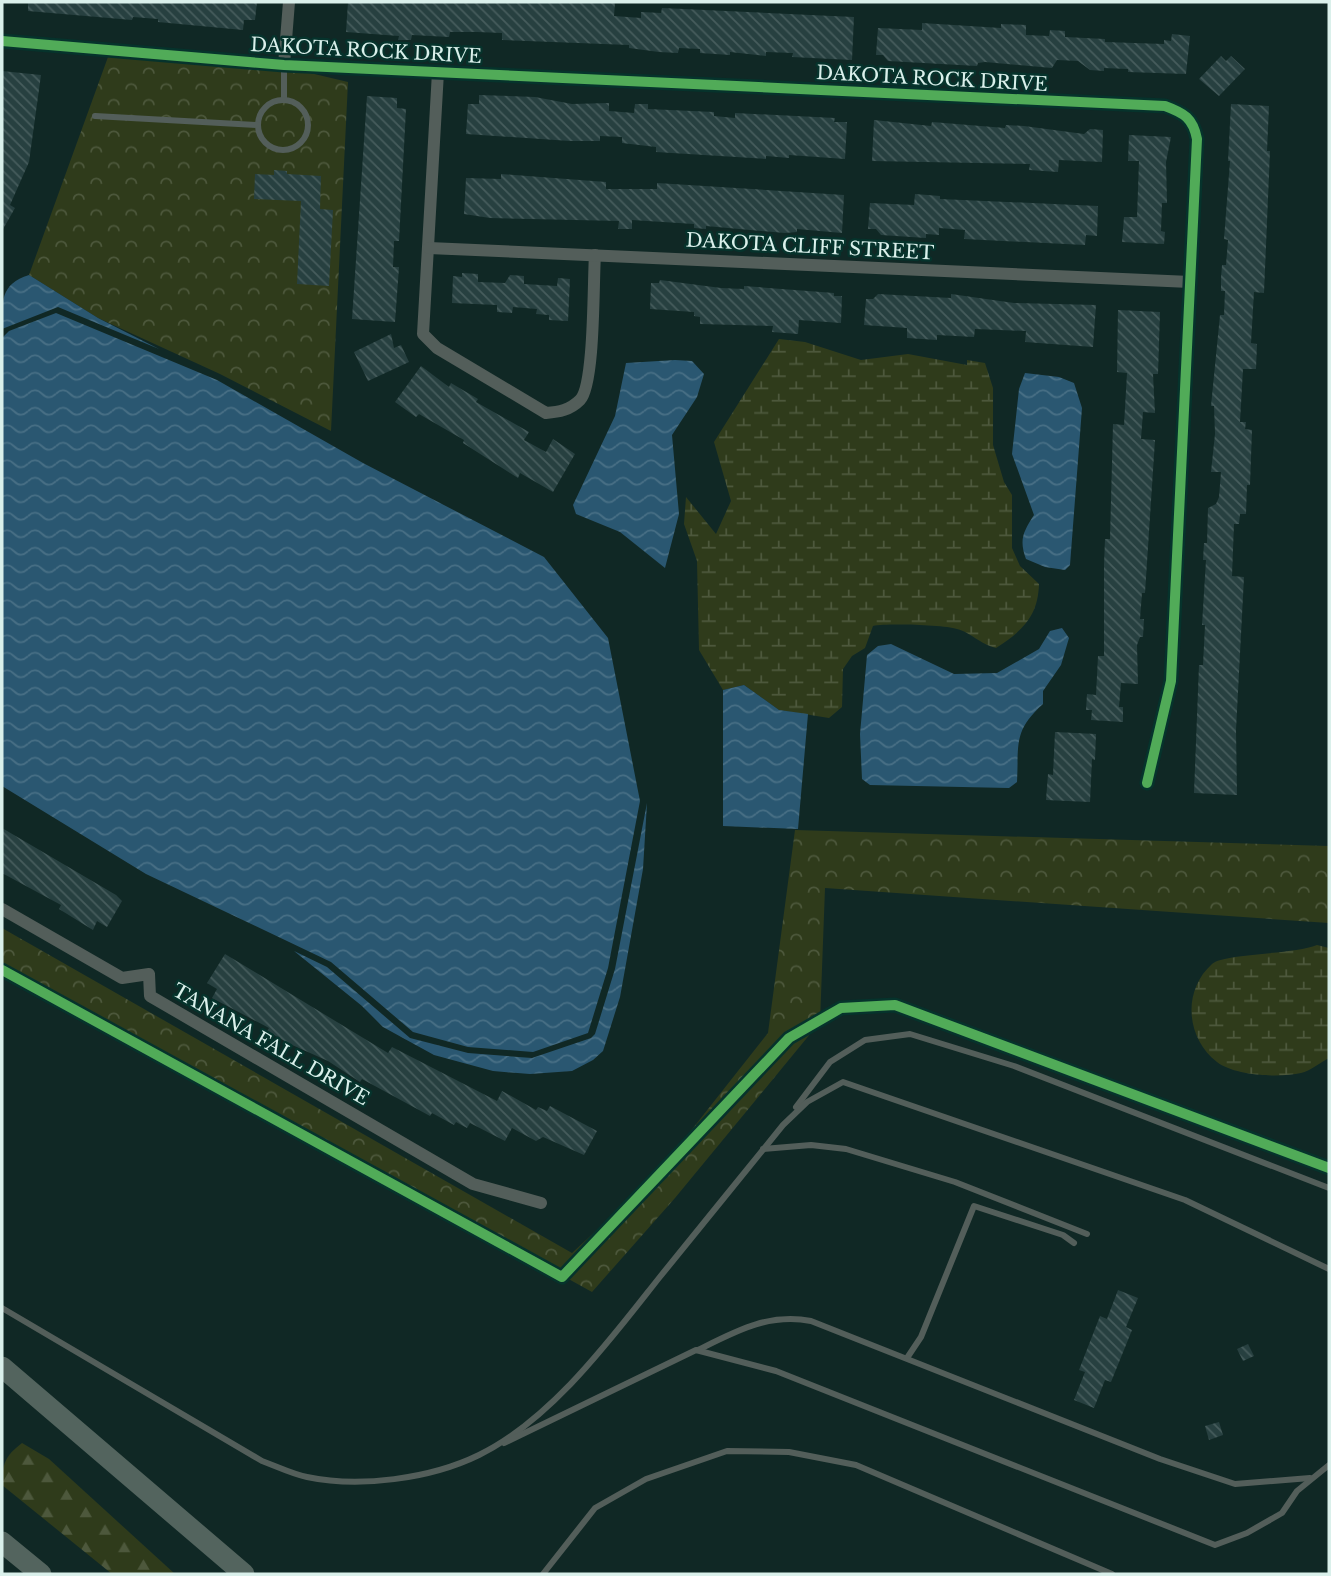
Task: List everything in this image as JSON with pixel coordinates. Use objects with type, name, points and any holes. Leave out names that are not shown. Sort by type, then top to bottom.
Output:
[{"type":"highway","points":[[2,1367],[244,1574]]},
{"type":"highway","points":[[2,1542],[41,1574]]},
{"type":"street","points":[[284,65],[289,2]]},
{"type":"street","name":"DAKOTA ROCK DRIVE","points":[[2,41],[284,65],[1164,106],[1183,113],[1194,123],[1197,139],[1171,681],[1147,783]]},
{"type":"street","points":[[438,72],[424,334],[437,348],[545,413],[562,412],[582,399],[589,379],[595,255]]},
{"type":"street","name":"DAKOTA CLIFF STREET","points":[[429,248],[1190,282]]},
{"type":"street","name":"TANANA FALL DRIVE","points":[[2,909],[122,978],[149,974],[150,996],[473,1184],[541,1203]]},
{"type":"lane","points":[[284,65],[284,100]]},
{"type":"lane","points":[[284,100],[295,103],[306,115],[307,131],[298,145],[291,149],[274,148],[261,137],[258,125],[266,107],[284,100]]},
{"type":"lane","points":[[95,116],[258,125]]},
{"type":"lane","points":[[479,1455],[537,1417],[609,1340],[783,1125],[830,1062],[865,1040],[910,1034],[1014,1066],[1329,1188]]},
{"type":"lane","points":[[783,1125],[807,1102],[844,1082],[1185,1200],[1329,1269]]},
{"type":"lane","points":[[763,1149],[811,1144],[846,1149],[955,1182],[1087,1234]]},
{"type":"lane","points":[[907,1358],[921,1337],[974,1206],[1063,1236],[1074,1243]]},
{"type":"lane","points":[[2,1308],[262,1461],[307,1477],[350,1480],[394,1478],[442,1468],[479,1455],[757,1322],[775,1318],[797,1318],[840,1330],[1160,1459],[1235,1484],[1282,1482],[1312,1477]]},
{"type":"lane","points":[[696,1350],[776,1371],[1215,1545],[1247,1533],[1282,1513],[1297,1491],[1329,1465]]},
{"type":"lane","points":[[543,1574],[595,1508],[646,1479],[727,1451],[789,1452],[856,1465],[1112,1574]]},
{"type":"green space","points":[[108,57],[310,73],[348,82],[331,431],[220,374],[98,318],[29,275]]},
{"type":"green space","points":[[779,339],[805,342],[861,360],[908,354],[967,365],[967,360],[985,363],[993,388],[993,445],[1004,482],[1012,495],[1012,548],[1020,566],[1039,584],[1036,606],[1027,622],[996,648],[950,628],[873,626],[865,648],[852,656],[843,669],[842,707],[829,718],[779,710],[744,685],[723,690],[699,650],[697,561],[684,524],[686,497],[716,534],[731,501],[714,442]]},
{"type":"green space","points":[[795,830],[1329,846],[1329,923],[825,888],[820,1022],[675,1198],[592,1292],[2,965],[2,928],[572,1253],[656,1175],[768,1033]]},
{"type":"green space","points":[[1317,945],[1329,948],[1329,1058],[1304,1072],[1292,1075],[1246,1073],[1217,1062],[1207,1052],[1194,1028],[1192,1001],[1202,975],[1219,960],[1292,951]]},
{"type":"green space","points":[[22,1443],[49,1459],[175,1574],[112,1574],[2,1485],[6,1461]]},
{"type":"water","points":[[29,275],[98,318],[159,349],[58,307],[2,329],[3,302],[8,289],[13,283]]},
{"type":"water","points":[[56,313],[217,380],[363,463],[544,557],[608,638],[640,801],[608,968],[588,1033],[533,1052],[468,1047],[413,1032],[331,962],[146,874],[2,786],[2,338],[9,331]]},
{"type":"water","points":[[692,361],[704,374],[697,397],[672,435],[679,514],[665,568],[620,532],[576,514],[573,505],[615,416],[626,363]]},
{"type":"water","points":[[1025,373],[1059,377],[1074,383],[1082,408],[1070,565],[1065,570],[1045,567],[1026,559],[1024,552],[1023,536],[1034,515],[1012,454],[1019,389]]},
{"type":"water","points":[[1062,628],[1069,638],[1061,665],[1043,691],[1043,704],[1022,731],[1018,748],[1017,782],[1009,788],[870,785],[862,779],[860,734],[867,655],[878,646],[891,644],[954,674],[997,673],[1039,649],[1050,631]]},
{"type":"water","points":[[744,685],[779,710],[808,714],[798,829],[723,826],[723,690]]},
{"type":"water","points":[[647,803],[643,869],[620,997],[603,1051],[593,1060],[572,1071],[530,1074],[493,1071],[434,1055],[383,1027],[362,1006],[294,951],[327,967],[410,1038],[468,1053],[532,1058],[591,1038],[595,1034],[615,969]]},
{"type":"building","points":[[28,2],[257,2],[255,20],[244,20],[243,30],[158,22],[158,19],[133,17],[132,20],[28,11]]},
{"type":"building","points":[[348,2],[595,2],[615,3],[614,16],[641,18],[641,12],[661,13],[662,8],[854,17],[852,60],[792,57],[793,53],[766,52],[766,56],[730,52],[730,55],[679,48],[678,53],[629,48],[629,45],[502,40],[502,33],[450,32],[449,37],[412,35],[411,40],[398,40],[399,36],[346,32]]},
{"type":"building","points":[[922,23],[1001,28],[1001,24],[1026,25],[1026,35],[1049,36],[1050,30],[1065,31],[1065,37],[1105,39],[1105,42],[1164,44],[1164,40],[1171,41],[1172,34],[1190,36],[1186,74],[1128,72],[1128,69],[1104,68],[1104,71],[1090,70],[1078,61],[1057,60],[1052,68],[985,62],[978,63],[977,66],[888,61],[883,55],[876,55],[878,28],[922,30]]},
{"type":"building","points":[[1221,56],[1226,61],[1231,56],[1245,69],[1219,96],[1199,79]]},
{"type":"building","points":[[2,71],[41,75],[29,162],[10,205],[15,208],[2,231]]},
{"type":"building","points":[[479,95],[535,97],[572,104],[609,103],[609,111],[634,113],[635,104],[648,104],[648,109],[714,112],[714,116],[735,118],[735,113],[835,118],[834,122],[847,122],[845,159],[789,155],[789,158],[766,156],[766,159],[656,152],[656,147],[622,143],[622,137],[600,136],[600,141],[570,141],[466,134],[468,104],[479,104]]},
{"type":"building","points":[[367,96],[397,98],[397,108],[406,109],[399,241],[394,241],[393,267],[399,267],[395,322],[352,319]]},
{"type":"building","points":[[1231,104],[1269,106],[1267,151],[1270,151],[1264,293],[1254,292],[1251,343],[1257,344],[1256,369],[1243,369],[1240,422],[1246,422],[1245,429],[1252,430],[1250,485],[1247,485],[1246,514],[1240,514],[1239,524],[1234,524],[1232,576],[1244,577],[1236,730],[1237,795],[1194,793],[1199,665],[1203,665],[1205,625],[1202,625],[1206,560],[1203,560],[1204,543],[1207,543],[1208,508],[1216,504],[1219,497],[1221,472],[1211,472],[1215,434],[1214,406],[1211,406],[1220,315],[1224,315],[1225,291],[1221,291],[1221,278],[1222,265],[1226,265],[1228,240],[1224,239]]},
{"type":"building","points":[[874,120],[931,126],[932,122],[1005,128],[1006,125],[1024,126],[1084,134],[1090,129],[1103,130],[1102,162],[1059,160],[1058,172],[1029,170],[1030,164],[872,161]]},
{"type":"building","points":[[1129,135],[1171,137],[1166,162],[1167,203],[1162,203],[1161,231],[1165,232],[1164,244],[1122,242],[1124,217],[1137,217],[1139,161],[1128,161]]},
{"type":"building","points":[[274,170],[287,171],[287,174],[321,176],[320,209],[333,210],[329,286],[297,284],[301,201],[254,199],[255,174],[274,175]]},
{"type":"building","points":[[501,174],[606,182],[606,189],[657,189],[657,183],[844,195],[842,233],[797,229],[797,232],[785,233],[706,226],[706,229],[694,228],[694,224],[632,220],[632,229],[618,229],[619,221],[490,218],[464,214],[466,178],[501,179]]},
{"type":"building","points":[[915,194],[940,196],[940,199],[1098,206],[1097,236],[1086,235],[1085,245],[964,239],[965,230],[939,228],[939,235],[926,234],[926,238],[881,235],[876,229],[868,229],[870,203],[914,205]]},
{"type":"building","points":[[462,273],[478,274],[478,282],[505,283],[510,275],[524,276],[524,284],[557,286],[558,278],[570,279],[568,321],[549,320],[549,315],[536,314],[537,309],[513,307],[512,313],[497,312],[497,305],[452,303],[453,276],[462,277]]},
{"type":"building","points":[[660,280],[721,288],[744,289],[744,286],[834,293],[834,296],[842,296],[841,323],[799,320],[798,334],[772,332],[773,326],[700,324],[700,317],[694,316],[694,312],[650,309],[651,283],[659,283]]},
{"type":"building","points":[[878,294],[951,298],[951,294],[1014,303],[1096,305],[1093,347],[1025,342],[1026,331],[975,329],[974,337],[937,335],[937,340],[907,338],[907,328],[864,325],[866,299],[873,299]]},
{"type":"building","points":[[1118,310],[1160,312],[1158,374],[1153,374],[1155,413],[1143,412],[1141,439],[1155,440],[1145,593],[1142,593],[1140,619],[1144,619],[1143,637],[1140,637],[1137,645],[1138,684],[1121,683],[1119,707],[1123,707],[1123,722],[1091,720],[1092,710],[1086,710],[1087,694],[1096,695],[1098,656],[1104,656],[1105,539],[1110,539],[1113,424],[1124,425],[1127,373],[1117,372]]},
{"type":"building","points":[[391,334],[394,348],[401,345],[409,362],[368,381],[354,352]]},
{"type":"building","points":[[421,366],[449,387],[451,383],[478,399],[476,402],[529,432],[524,440],[546,452],[553,439],[575,454],[553,492],[520,473],[518,478],[463,443],[464,440],[419,414],[416,417],[395,402]]},
{"type":"building","points":[[1055,732],[1096,734],[1090,802],[1046,800],[1048,774],[1053,775]]},
{"type":"building","points":[[2,828],[116,895],[122,901],[107,927],[97,921],[93,930],[59,909],[61,905],[2,873]]},
{"type":"building","points":[[225,954],[388,1053],[392,1047],[497,1101],[502,1091],[536,1110],[538,1107],[547,1111],[550,1106],[597,1131],[584,1155],[543,1137],[536,1141],[512,1128],[505,1141],[470,1123],[467,1128],[456,1122],[454,1125],[432,1113],[430,1116],[362,1079],[360,1082],[328,1061],[290,1044],[267,1031],[269,1028],[212,998],[217,989],[207,983]]},
{"type":"building","points":[[1118,1290],[1138,1298],[1126,1327],[1132,1330],[1111,1382],[1105,1380],[1094,1408],[1074,1400],[1085,1372],[1079,1370],[1100,1316],[1107,1319]]},
{"type":"building","points":[[1248,1344],[1254,1356],[1243,1361],[1237,1349]]},
{"type":"building","points":[[1219,1422],[1223,1435],[1209,1440],[1205,1426]]},
{"type":"cycle path","points":[[2,41],[284,65],[1165,106],[1182,114],[1190,121],[1197,139],[1171,681],[1147,783]]},
{"type":"cycle path","points":[[2,970],[562,1277],[789,1038],[841,1008],[895,1005],[1329,1168]]}]
